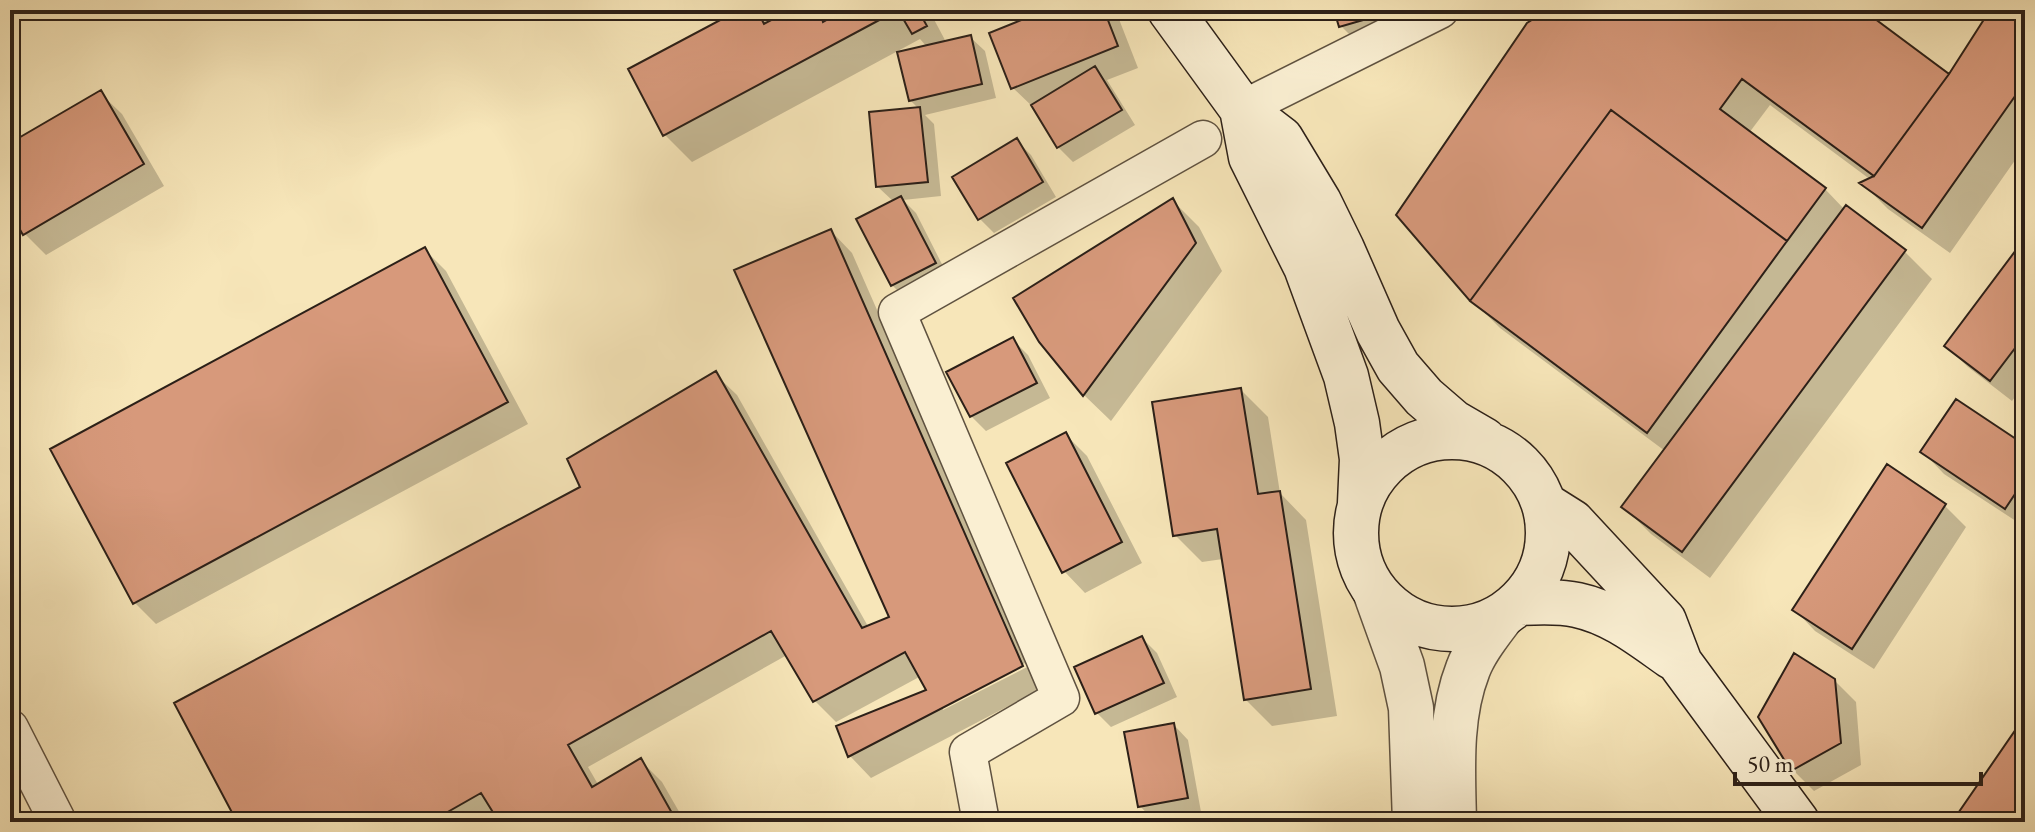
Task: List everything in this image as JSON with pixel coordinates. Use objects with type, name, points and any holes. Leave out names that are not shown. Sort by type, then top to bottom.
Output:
[{"type":"main road","points":[[1170,10],[1242,109],[1281,139],[1342,249],[1378,331],[1398,367],[1424,397],[1453,422],[1510,456],[1525,470],[1537,486],[1545,505],[1549,531],[1546,558],[1536,582],[1481,643],[1468,669],[1453,745],[1454,822]]},
{"type":"main road","points":[[1242,109],[1251,157],[1306,267],[1346,376],[1362,459],[1357,549],[1402,666],[1411,708],[1415,822]]},
{"type":"main road","points":[[1360,503],[1370,482],[1385,464],[1414,445],[1447,437],[1471,438],[1492,445]]},
{"type":"main road","points":[[1545,505],[1572,522],[1664,621],[1680,663],[1797,822]]},
{"type":"main road","points":[[1375,591],[1391,608],[1411,621],[1433,628],[1457,630],[1480,626],[1511,610],[1548,602],[1577,605],[1626,625],[1680,663]]},
{"type":"street","points":[[1242,109],[1440,10]]},
{"type":"street","points":[[981,822],[968,752],[1061,698],[897,312],[1203,139]]},
{"type":"street","points":[[10,728],[58,822]]},
{"type":"building","points":[[739,10],[757,10],[764,24],[790,10],[820,10],[823,22],[844,10],[898,10],[663,136],[628,69]]},
{"type":"building","points":[[898,10],[918,10],[927,26],[912,34]]},
{"type":"building","points":[[1046,10],[1104,10],[1118,46],[1011,89],[989,33]]},
{"type":"building","points":[[1334,10],[1391,10],[1391,12],[1339,27]]},
{"type":"building","points":[[1548,10],[1863,10],[1949,74],[1874,176],[1742,79],[1720,109],[1826,188],[1787,241],[1611,110],[1470,301],[1396,215],[1527,23]]},
{"type":"building","points":[[1990,10],[2025,10],[2025,82],[1922,228],[1859,183],[1874,176],[1949,74]]},
{"type":"building","points":[[971,35],[982,84],[909,101],[897,52]]},
{"type":"building","points":[[1095,66],[1122,110],[1057,148],[1031,105]]},
{"type":"building","points":[[101,90],[144,164],[23,235],[10,212],[10,143]]},
{"type":"building","points":[[920,107],[928,182],[876,187],[869,112]]},
{"type":"building","points":[[1611,110],[1787,241],[1647,433],[1470,301]]},
{"type":"building","points":[[1017,138],[1043,182],[978,220],[952,177]]},
{"type":"building","points":[[901,196],[936,263],[891,286],[856,219]]},
{"type":"building","points":[[1173,198],[1196,243],[1083,396],[1039,342],[1013,298]]},
{"type":"building","points":[[1846,205],[1906,250],[1682,552],[1621,507]]},
{"type":"building","points":[[831,229],[1023,666],[848,757],[836,726],[926,690],[905,652],[813,702],[771,631],[568,745],[592,787],[641,758],[677,822],[499,822],[481,793],[430,822],[237,822],[174,703],[580,487],[567,459],[716,371],[862,628],[889,617],[734,270]]},
{"type":"building","points":[[2025,238],[2025,335],[1990,381],[1944,346]]},
{"type":"building","points":[[425,247],[508,402],[133,604],[50,449]]},
{"type":"building","points":[[1013,337],[1037,383],[970,417],[946,372]]},
{"type":"building","points":[[1241,388],[1258,494],[1280,491],[1311,689],[1244,700],[1217,529],[1173,536],[1152,402]]},
{"type":"building","points":[[1956,399],[2025,445],[2025,479],[2005,509],[1920,452]]},
{"type":"building","points":[[1066,432],[1122,542],[1062,573],[1006,463]]},
{"type":"building","points":[[1887,464],[1946,504],[1852,649],[1792,610]]},
{"type":"building","points":[[1142,636],[1164,683],[1095,714],[1074,667]]},
{"type":"building","points":[[1794,653],[1835,679],[1841,743],[1791,771],[1758,717]]},
{"type":"building","points":[[2025,716],[2025,822],[1952,822]]},
{"type":"building","points":[[1174,723],[1188,798],[1138,807],[1124,732]]}]
